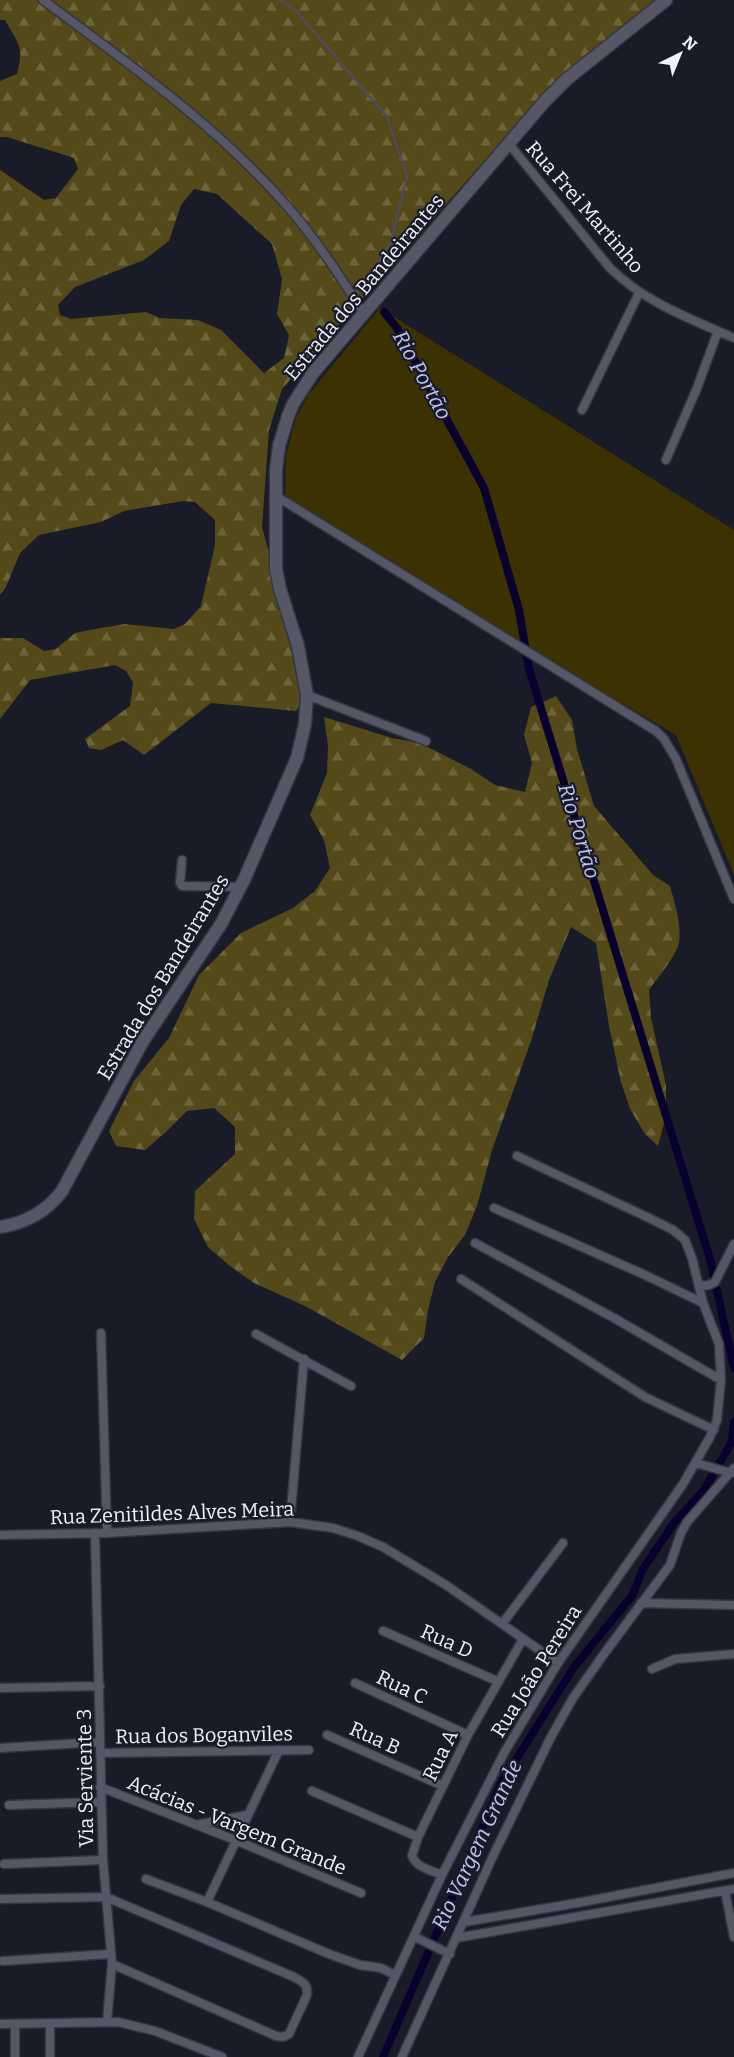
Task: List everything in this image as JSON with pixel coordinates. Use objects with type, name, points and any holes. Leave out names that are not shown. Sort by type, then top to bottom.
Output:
[{"type":"main road","name":"Estrada dos Bandeirantes","points":[[0,1227],[15,1224],[39,1213],[48,1207],[62,1191],[143,1041],[208,945],[241,887],[297,758],[305,724],[307,695],[298,646],[286,611],[276,569],[279,446],[293,404],[313,373],[545,101],[567,79],[666,0]]},
{"type":"street","points":[[43,0],[152,81],[229,147],[286,206],[318,246],[364,314]]},
{"type":"street","name":"Rua Frei Martinho","points":[[509,144],[610,268],[639,293],[658,304],[734,338]]},
{"type":"street","points":[[582,410],[639,293]]},
{"type":"street","points":[[666,460],[697,388],[718,331]]},
{"type":"street","points":[[276,496],[664,738],[676,759],[734,899]]},
{"type":"street","points":[[307,695],[426,741]]},
{"type":"street","points":[[182,860],[180,883],[185,886],[241,887]]},
{"type":"street","name":"Rua João Pereira","points":[[358,2057],[442,1875],[504,1753],[558,1663],[696,1463],[714,1430],[718,1411],[721,1380],[719,1344],[705,1306],[689,1245],[680,1235],[647,1217],[517,1156]]},
{"type":"street","points":[[494,1208],[645,1275],[705,1306]]},
{"type":"street","points":[[475,1243],[614,1318],[721,1380]]},
{"type":"street","points":[[699,1286],[715,1282],[734,1244]]},
{"type":"street","points":[[461,1279],[645,1397],[714,1430]]},
{"type":"street","points":[[101,1333],[107,1533]]},
{"type":"street","points":[[256,1334],[351,1386]]},
{"type":"street","points":[[290,1522],[303,1359]]},
{"type":"street","points":[[402,2057],[493,1856],[551,1737],[573,1698],[670,1565],[687,1522],[729,1471],[696,1463]]},
{"type":"street","name":"Rua Zenitildes Alves Meira","points":[[0,1535],[107,1533],[290,1522],[333,1528],[383,1547],[446,1585],[558,1663]]},
{"type":"street","name":"Via Serviente 3","points":[[95,1533],[100,1686],[100,1787],[111,1959],[107,2021]]},
{"type":"street","points":[[502,1624],[563,1543]]},
{"type":"street","points":[[641,1603],[734,1605]]},
{"type":"street","name":"Rua D","points":[[383,1631],[497,1682]]},
{"type":"street","name":"Rua A","points":[[442,1875],[414,1862],[412,1856],[418,1837],[468,1735],[523,1639]]},
{"type":"street","points":[[652,1669],[675,1659],[734,1654]]},
{"type":"street","name":"Rua C","points":[[355,1683],[468,1735]]},
{"type":"street","points":[[0,1688],[100,1686]]},
{"type":"street","name":"Rua B","points":[[327,1735],[443,1786]]},
{"type":"street","points":[[0,1748],[100,1742]]},
{"type":"street","points":[[207,1902],[279,1750]]},
{"type":"street","name":"Rua dos Boganviles","points":[[100,1753],[309,1750]]},
{"type":"street","name":"Acácias - Vargem Grande","points":[[100,1787],[361,1893]]},
{"type":"street","points":[[312,1791],[418,1837]]},
{"type":"street","points":[[9,1805],[101,1802]]},
{"type":"street","points":[[196,1825],[247,1815]]},
{"type":"street","points":[[4,1864],[103,1860]]},
{"type":"street","points":[[464,1922],[734,1873]]},
{"type":"street","points":[[146,1879],[207,1902],[329,1954],[360,1965],[381,1968],[395,1975]]},
{"type":"street","points":[[456,1938],[730,1890],[734,1937]]},
{"type":"street","points":[[1,1899],[106,1898],[304,1982],[308,1989],[289,2034],[283,2037],[276,2036],[111,1959],[3,1961]]},
{"type":"street","points":[[414,1937],[450,1954]]},
{"type":"street","points":[[0,2024],[118,2022],[155,2031],[211,2055],[222,2057]]},
{"type":"street","points":[[15,2024],[15,2057]]},
{"type":"street","points":[[50,2024],[50,2057]]},
{"type":"green space","points":[[0,0],[663,0],[518,123],[282,389],[269,430],[262,527],[302,681],[304,700],[296,711],[211,703],[144,755],[123,740],[101,750],[89,748],[85,739],[130,706],[133,682],[126,671],[115,665],[30,680],[0,719],[0,638],[23,638],[44,651],[56,649],[75,633],[101,628],[125,624],[174,629],[185,624],[201,606],[215,545],[215,520],[195,502],[183,501],[124,511],[101,522],[39,535],[20,553],[6,587],[0,595],[0,170],[44,200],[56,198],[78,169],[74,158],[7,137],[0,137],[0,81],[17,74],[20,51],[5,20],[0,20]],"holes":[[[194,189],[217,194],[272,244],[282,279],[277,314],[289,335],[284,358],[264,373],[221,330],[198,320],[160,318],[146,312],[71,319],[60,315],[58,305],[75,287],[144,260],[169,241],[181,205]]]},
{"type":"green space","points":[[556,696],[572,720],[577,749],[594,806],[653,875],[670,886],[674,899],[679,921],[679,942],[671,960],[649,990],[651,1018],[666,1085],[666,1116],[658,1146],[645,1134],[630,1109],[621,1082],[609,1026],[596,943],[571,927],[549,980],[531,1041],[492,1150],[477,1206],[465,1235],[448,1257],[435,1282],[424,1338],[402,1360],[305,1306],[254,1283],[208,1247],[194,1219],[195,1191],[235,1154],[235,1127],[214,1108],[187,1111],[145,1150],[116,1146],[109,1131],[134,1081],[169,1038],[199,975],[241,933],[293,908],[315,891],[330,868],[324,840],[310,815],[327,773],[328,746],[324,717],[392,738],[420,743],[471,769],[495,785],[525,792],[532,763],[524,735],[531,707]]},
{"type":"shaded area","points":[[380,308],[734,530],[734,875],[676,735],[285,504],[286,455],[296,418],[308,395]]},
{"type":"waterway","name":"Rio Portão","points":[[280,0],[298,13],[387,117],[407,176],[391,242],[376,265],[374,281]]},
{"type":"waterway","name":"Rio Portão","points":[[384,312],[397,328],[484,488],[519,610],[529,669],[710,1259],[734,1368]]},
{"type":"waterway","name":"Rio Portão","points":[[732,1440],[734,1422]]},
{"type":"waterway","name":"Rio Vargem Grande","points":[[383,2057],[502,1782],[574,1667],[632,1596],[643,1569],[674,1523],[704,1490],[734,1438]]}]
